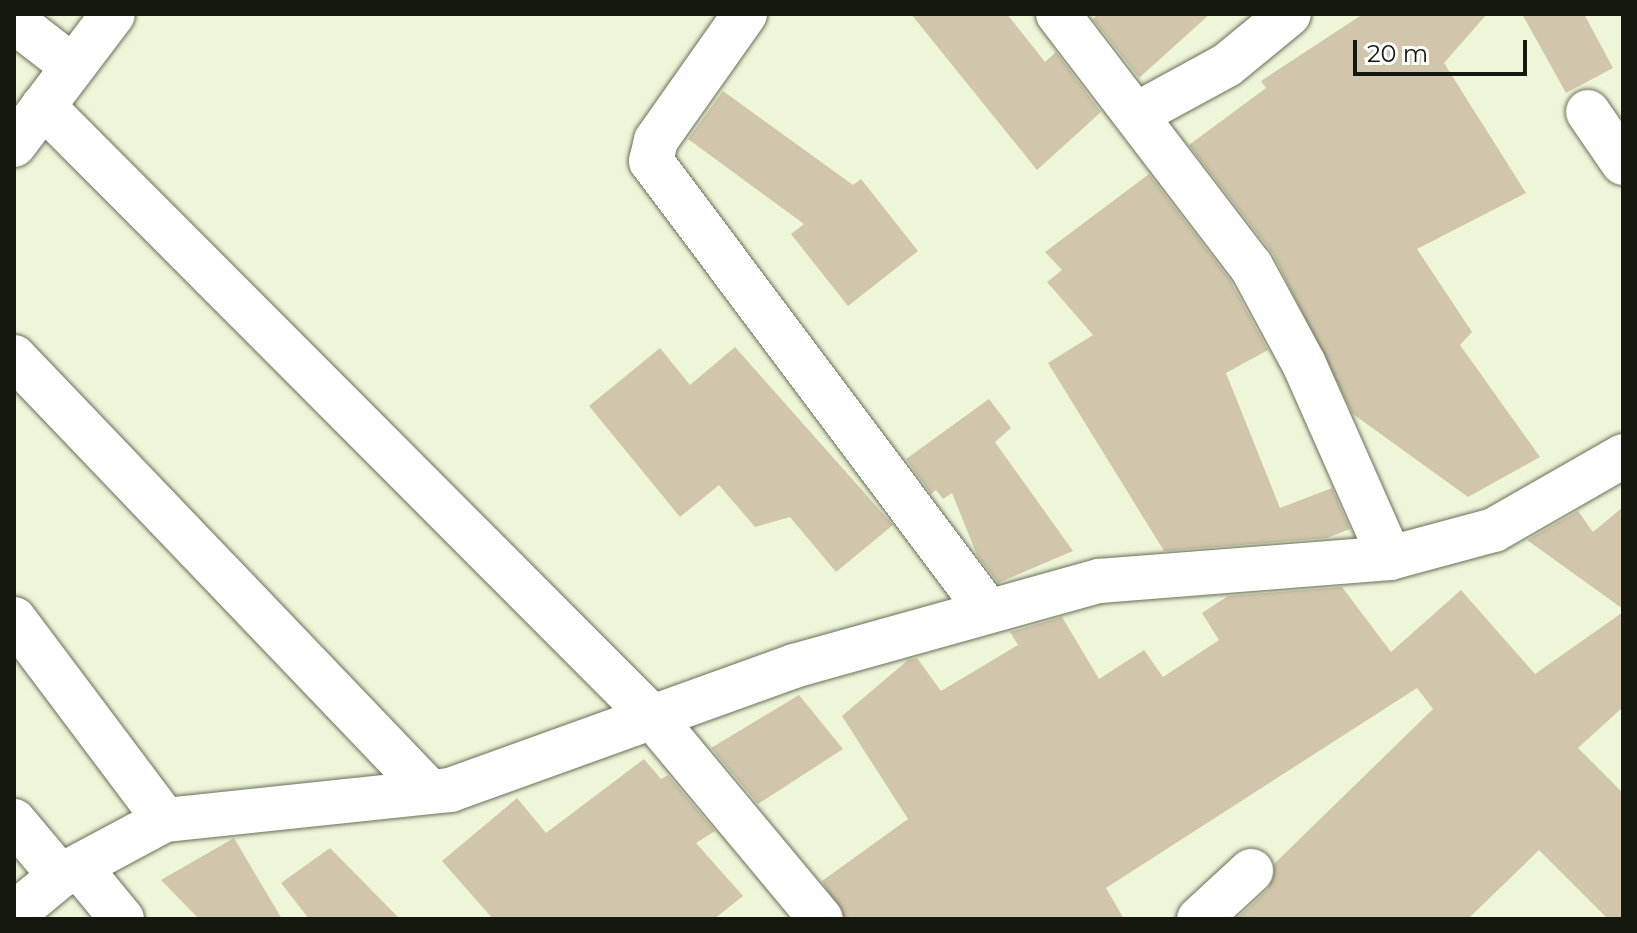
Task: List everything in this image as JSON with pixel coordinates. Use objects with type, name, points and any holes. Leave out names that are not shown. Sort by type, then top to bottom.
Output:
[{"type":"street","points":[[14,145],[113,14]]},
{"type":"street","points":[[745,14],[656,140],[651,161],[985,607]]},
{"type":"street","points":[[1058,14],[1139,113],[1251,266],[1304,364],[1390,558]]},
{"type":"street","points":[[1139,113],[1227,65],[1289,14]]},
{"type":"street","points":[[14,21],[72,66]]},
{"type":"street","points":[[43,106],[655,720],[821,919]]},
{"type":"street","points":[[1588,112],[1623,163]]},
{"type":"street","points":[[14,357],[429,791]]},
{"type":"street","points":[[14,914],[70,872],[165,820],[429,791],[655,720],[794,666],[985,607],[1099,581],[1390,558],[1494,530],[1623,456]]},
{"type":"street","points":[[14,619],[165,820]]},
{"type":"street","points":[[14,821],[122,919]]},
{"type":"street","points":[[1199,919],[1251,871]]},
{"type":"building","points":[[911,14],[1007,14],[1045,62],[1056,52],[1101,112],[1037,170]]},
{"type":"building","points":[[1098,14],[1210,14],[1139,78],[1093,19]]},
{"type":"building","points":[[1363,14],[1487,14],[1444,63],[1526,193],[1417,249],[1472,332],[1460,345],[1540,457],[1468,497],[1353,414],[1273,254],[1189,145],[1266,88],[1261,81]]},
{"type":"building","points":[[1522,14],[1584,14],[1613,68],[1566,93]]},
{"type":"building","points":[[723,91],[853,185],[861,179],[918,251],[848,306],[791,234],[804,224],[688,139]]},
{"type":"building","points":[[1149,174],[1230,280],[1268,350],[1226,373],[1280,508],[1332,488],[1350,529],[1327,538],[1164,551],[1048,363],[1093,335],[1047,282],[1062,270],[1045,252]]},
{"type":"building","points":[[735,347],[893,525],[836,572],[790,517],[755,527],[719,485],[680,517],[589,406],[660,348],[690,385]]},
{"type":"building","points":[[989,399],[1011,428],[995,442],[1073,551],[998,583],[977,555],[952,493],[943,499],[936,490],[931,494],[906,459]]},
{"type":"building","points":[[1623,507],[1623,609],[1527,540],[1578,511],[1593,532]]},
{"type":"building","points":[[1342,587],[1391,652],[1461,590],[1535,674],[1623,612],[1623,707],[1578,748],[1623,793],[1623,919],[1608,919],[1539,850],[1468,919],[1236,919],[1268,889],[1274,864],[1433,709],[1417,688],[1106,888],[1124,919],[845,919],[822,881],[908,819],[842,716],[908,660],[917,658],[941,691],[1018,645],[1010,632],[1062,617],[1099,679],[1144,650],[1163,677],[1219,640],[1202,613],[1228,596]]},
{"type":"building","points":[[799,695],[843,749],[758,804],[711,748]]},
{"type":"building","points":[[644,759],[661,779],[668,775],[715,831],[696,843],[743,896],[714,919],[493,919],[442,861],[517,798],[546,833]]},
{"type":"building","points":[[234,838],[282,919],[199,919],[161,880]]},
{"type":"building","points":[[330,848],[400,919],[309,919],[281,883]]}]
